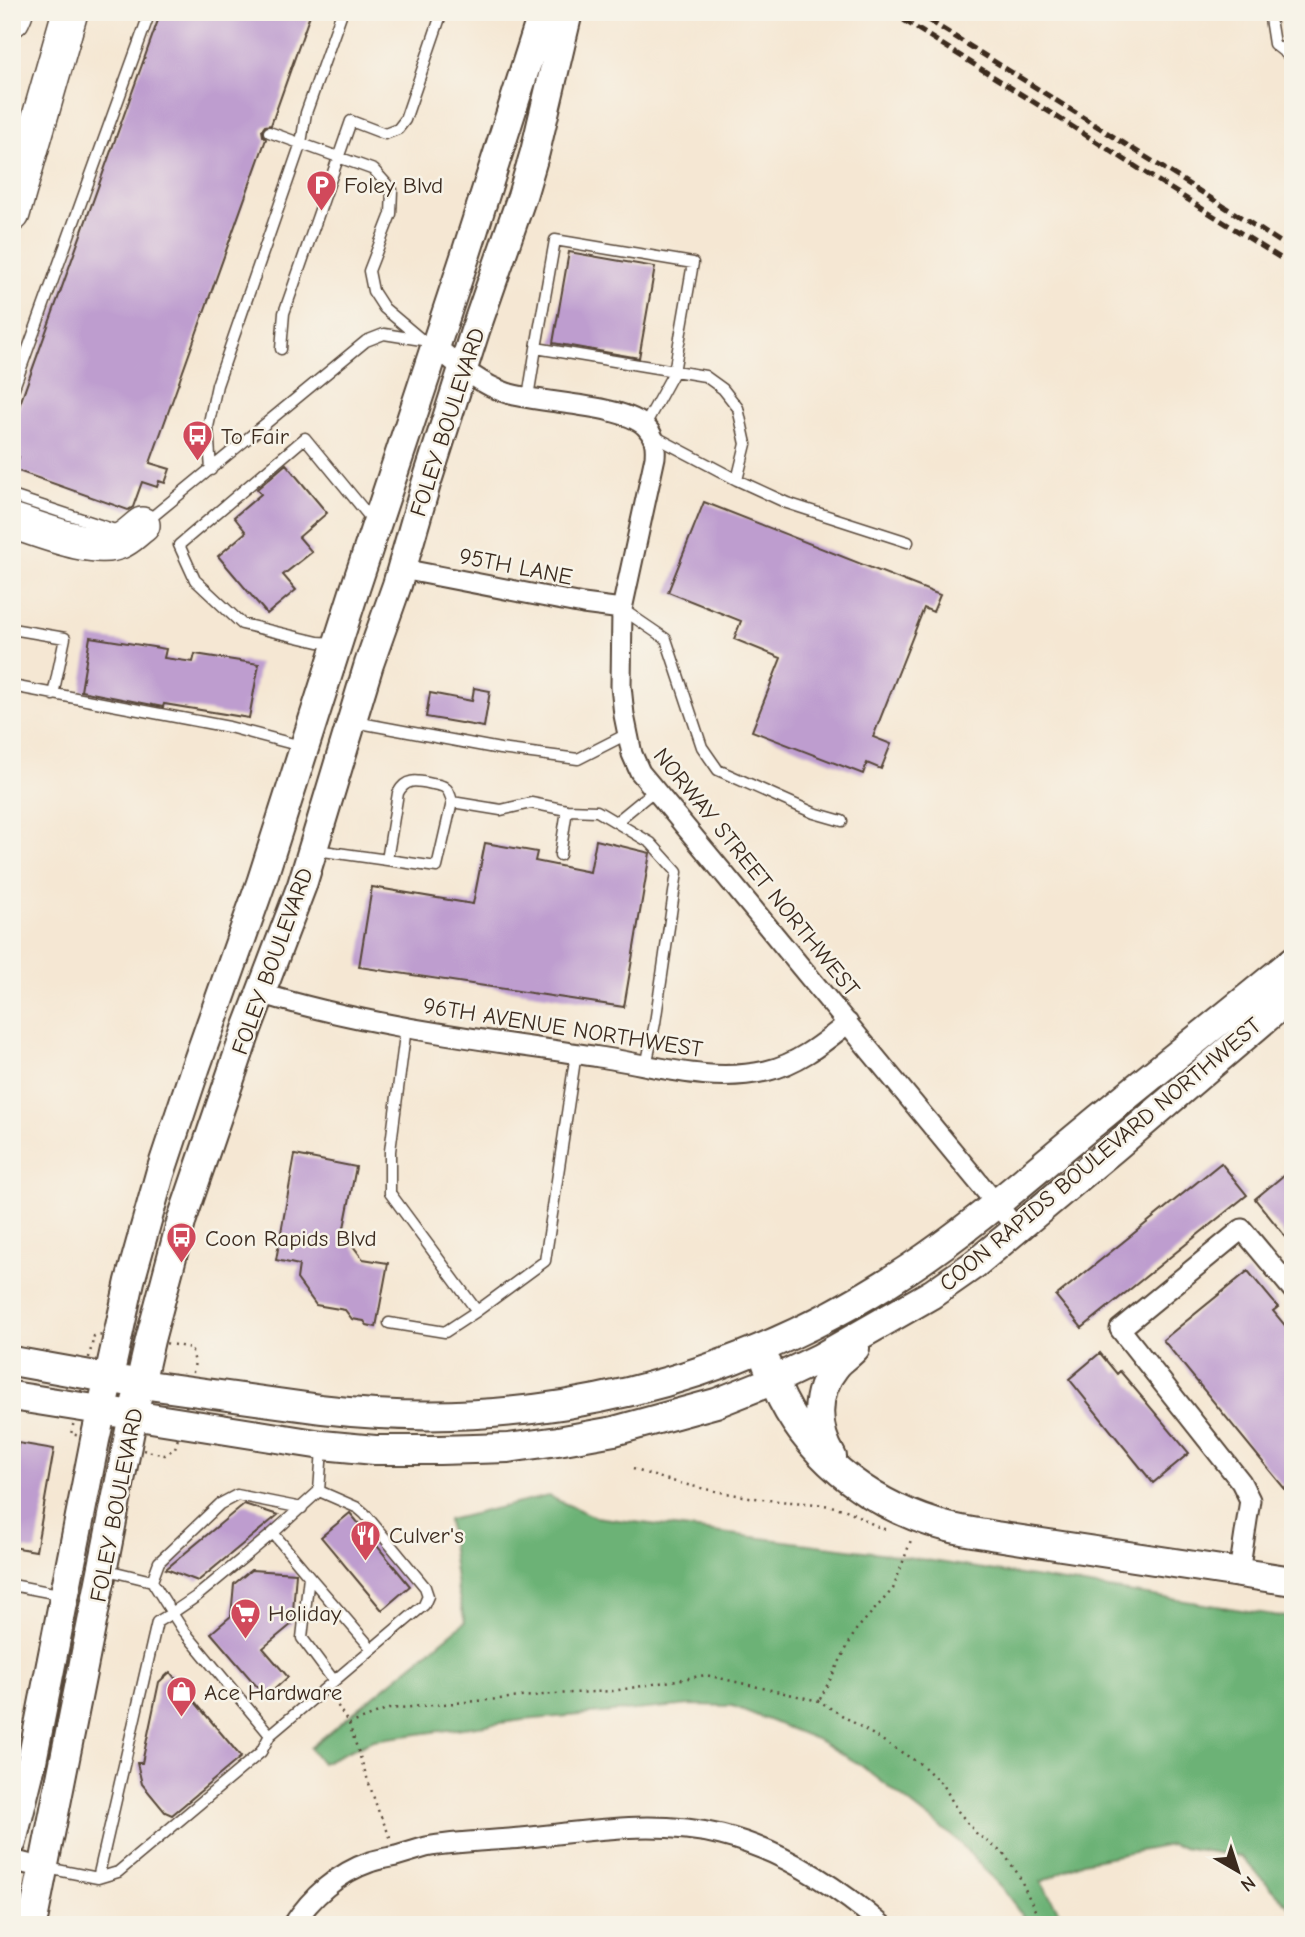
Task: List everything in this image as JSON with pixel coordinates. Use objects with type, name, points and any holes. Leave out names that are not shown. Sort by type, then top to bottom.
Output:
[{"type":"highway","points":[[12,19],[15,12]]},
{"type":"highway","points":[[12,214],[70,12]]},
{"type":"highway","points":[[12,521],[74,541],[102,545],[119,542],[142,525]]},
{"type":"main road","name":"FOLEY BOULEVARD","points":[[12,1842],[32,1761],[130,1281],[160,1174],[305,747],[376,524],[428,343],[543,12]]},
{"type":"main road","name":"FOLEY BOULEVARD","points":[[32,1925],[133,1415],[181,1219],[260,993],[302,885],[351,722],[402,569],[426,484],[531,163],[568,12]]},
{"type":"main road","name":"COON RAPIDS BOULEVARD NORTHWEST","points":[[12,1361],[141,1384],[350,1413],[446,1416],[498,1414],[551,1407],[642,1389],[706,1370],[761,1350],[830,1317],[943,1245],[1293,961]]},
{"type":"main road","name":"COON RAPIDS BOULEVARD NORTHWEST","points":[[12,1396],[322,1445],[375,1450],[508,1448],[614,1430],[716,1403],[820,1358],[932,1294],[975,1264],[1293,995]]},
{"type":"main road","points":[[842,1474],[827,1448],[821,1429],[820,1395],[826,1379],[836,1365],[868,1337],[908,1308]]},
{"type":"main road","points":[[761,1350],[783,1400],[823,1456],[842,1474],[880,1500],[906,1513],[947,1527],[996,1536],[1293,1581]]},
{"type":"street","points":[[428,343],[464,370],[506,393],[625,414],[648,430]]},
{"type":"street","name":"NORWAY STREET NORTHWEST","points":[[648,430],[656,446],[655,457],[622,609],[621,686],[627,734],[640,772],[1017,1229]]},
{"type":"street","name":"95TH LANE","points":[[402,569],[622,609]]},
{"type":"street","name":"96TH AVENUE NORTHWEST","points":[[260,993],[321,1011],[406,1027],[715,1076],[768,1071],[794,1061],[814,1050],[848,1024]]},
{"type":"street","points":[[1239,1573],[1250,1500],[1241,1482],[1120,1329],[1242,1229],[1293,1290]]},
{"type":"street","points":[[293,1925],[317,1895],[343,1875],[369,1862],[428,1847],[626,1827],[665,1826],[722,1835],[771,1852],[818,1877],[854,1901],[882,1925]]},
{"type":"street","points":[[12,1860],[43,1868]]},
{"type":"lane","points":[[12,393],[150,12]]},
{"type":"lane","points":[[211,470],[208,427],[217,385],[302,144],[306,113],[342,12]]},
{"type":"lane","points":[[281,349],[284,313],[351,121],[385,134],[398,128],[405,120],[442,12]]},
{"type":"lane","points":[[1269,12],[1274,44],[1293,60]]},
{"type":"lane","points":[[269,132],[374,170],[391,190],[391,214],[369,271],[373,290],[384,308],[428,343]]},
{"type":"lane","points":[[528,397],[555,240],[693,263],[674,372],[648,430],[737,480],[787,503],[908,542]]},
{"type":"lane","points":[[12,496],[114,530],[127,530],[142,525],[366,341],[384,334],[428,343]]},
{"type":"lane","points":[[536,348],[705,376],[723,389],[738,408],[746,444],[737,480]]},
{"type":"lane","points":[[338,643],[318,642],[242,624],[195,580],[179,545],[305,438],[376,524]]},
{"type":"lane","points":[[622,609],[666,639],[702,747],[718,770],[814,813],[842,821]]},
{"type":"lane","points":[[12,629],[65,638],[53,695]]},
{"type":"lane","points":[[12,687],[229,727],[305,747]]},
{"type":"lane","points":[[351,722],[500,749],[578,759],[627,734]]},
{"type":"lane","points":[[312,850],[437,867],[452,802],[450,793],[444,787],[415,780],[402,786],[398,793],[387,860]]},
{"type":"lane","points":[[616,822],[655,790]]},
{"type":"lane","points":[[452,802],[501,810],[531,803],[567,810],[597,811],[651,843],[677,872],[656,1023],[646,1066]]},
{"type":"lane","points":[[560,855],[567,810]]},
{"type":"lane","points":[[406,1027],[390,1151],[390,1193],[477,1311]]},
{"type":"lane","points":[[389,1323],[445,1332],[545,1261],[576,1053]]},
{"type":"lane","points":[[98,1878],[157,1622],[197,1596],[319,1491],[322,1445]]},
{"type":"lane","points":[[43,1868],[98,1878],[118,1872],[261,1752],[270,1735],[424,1605],[428,1596],[425,1587],[365,1514],[358,1508],[319,1491]]},
{"type":"lane","points":[[152,1581],[159,1562],[220,1504],[237,1495],[302,1508]]},
{"type":"lane","points":[[273,1533],[372,1649]]},
{"type":"lane","points":[[103,1569],[152,1581],[183,1630],[270,1735]]},
{"type":"lane","points":[[309,1576],[302,1638],[334,1681]]},
{"type":"lane","points":[[12,1586],[65,1595]]},
{"type":"path","points":[[820,1701],[856,1630],[893,1588],[911,1540]]},
{"type":"path","points":[[348,1724],[388,1709],[613,1691],[706,1675],[820,1701],[922,1765],[944,1786],[957,1810],[976,1835],[1004,1854],[1018,1874],[1042,1925]]},
{"type":"path","points":[[325,1689],[345,1716],[378,1810],[398,1855]]},
{"type":"green space","points":[[548,1496],[595,1517],[888,1554],[1293,1618],[1293,1911],[1242,1857],[1170,1845],[1083,1862],[1041,1882],[1067,1925],[1027,1925],[1001,1887],[957,1840],[859,1764],[816,1739],[733,1706],[691,1705],[523,1720],[373,1740],[322,1763],[310,1748],[465,1622],[457,1587],[448,1520]]},
{"type":"building","points":[[161,12],[311,12],[271,125],[262,130],[266,139],[150,463],[170,469],[165,483],[159,481],[157,487],[142,482],[133,507],[128,510],[15,470],[19,457],[12,454],[12,426]]},
{"type":"building","points":[[569,252],[655,267],[639,358],[553,343]]},
{"type":"building","points":[[286,464],[327,513],[299,537],[312,552],[283,575],[296,590],[267,614],[218,556],[246,532],[234,517],[261,494],[257,489]]},
{"type":"building","points":[[704,502],[940,595],[933,612],[924,608],[873,737],[891,744],[881,769],[867,763],[863,774],[752,731],[781,658],[734,639],[741,621],[668,592]]},
{"type":"building","points":[[90,637],[166,649],[164,658],[193,662],[195,654],[259,664],[249,718],[164,704],[163,707],[81,691]]},
{"type":"building","points":[[474,688],[490,691],[484,727],[426,717],[430,693],[472,701]]},
{"type":"building","points":[[596,840],[650,853],[624,1007],[359,967],[372,887],[473,904],[485,843],[537,852],[535,861],[590,872]]},
{"type":"building","points":[[295,1155],[356,1167],[343,1233],[363,1259],[388,1263],[376,1327],[352,1319],[345,1310],[316,1305],[297,1279],[299,1265],[276,1260]]},
{"type":"building","points":[[1221,1163],[1247,1195],[1082,1328],[1056,1296]]},
{"type":"building","points":[[1284,1175],[1293,1187],[1293,1246],[1255,1199]]},
{"type":"building","points":[[1248,1271],[1278,1307],[1273,1311],[1293,1335],[1293,1499],[1163,1340]]},
{"type":"building","points":[[1100,1353],[1117,1374],[1120,1371],[1189,1453],[1153,1483],[1069,1379]]},
{"type":"building","points":[[18,1443],[54,1449],[36,1551],[12,1547],[12,1480]]},
{"type":"building","name":"Holiday","points":[[244,1504],[278,1515],[198,1581],[166,1569]]},
{"type":"building","name":"Culver's","points":[[350,1513],[410,1586],[382,1610],[321,1537]]},
{"type":"building","name":"Holiday","points":[[251,1570],[296,1573],[292,1624],[263,1648],[288,1677],[266,1697],[211,1633],[231,1616],[234,1584]]},
{"type":"building","name":"Ace Hardware","points":[[170,1672],[241,1757],[172,1815],[165,1812],[142,1784],[137,1763],[142,1763],[159,1682]]},
{"type":"railway","points":[[891,12],[1293,266]]},
{"type":"railway","points":[[916,12],[1293,250]]},
{"type":"place","name":"Foley Blvd","points":[[321,212]]},
{"type":"place","name":"To Fair","points":[[198,463]]},
{"type":"place","name":"Coon Rapids Blvd","points":[[182,1265]]},
{"type":"place","name":"Culver's","points":[[366,1562]]},
{"type":"place","name":"Holiday","points":[[245,1640]]},
{"type":"place","name":"Ace Hardware","points":[[181,1719]]}]
